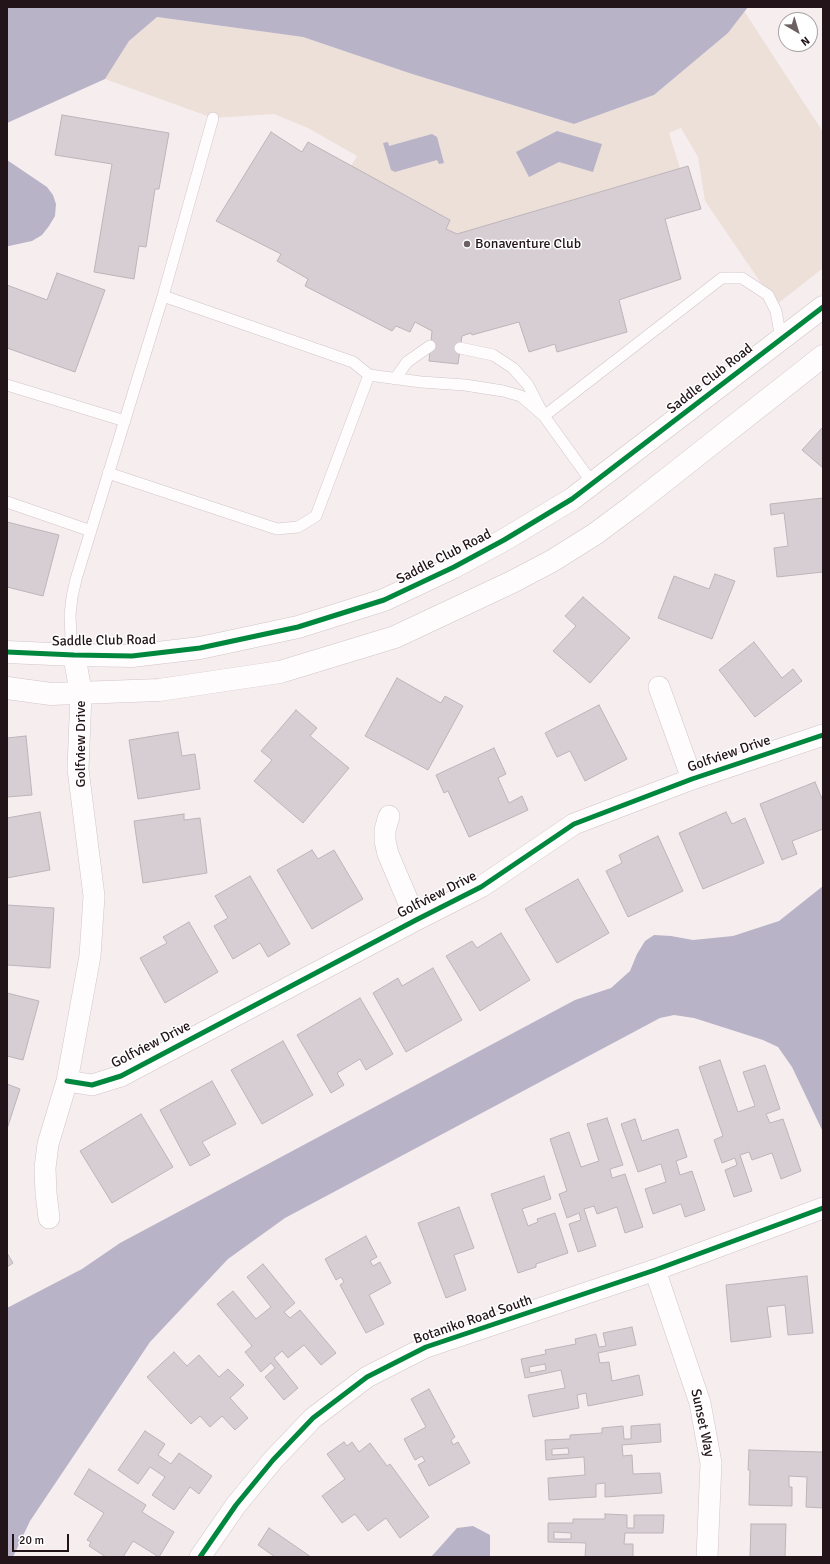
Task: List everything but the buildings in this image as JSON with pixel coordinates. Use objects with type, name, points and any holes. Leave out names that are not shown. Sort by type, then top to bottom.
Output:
[{"type":"street","name":"Saddle Club Road","points":[[7,652],[132,656],[200,648],[298,627],[384,600],[454,567],[551,513],[593,484],[823,307]]},
{"type":"street","points":[[7,688],[51,694],[159,690],[280,672],[395,637],[512,582],[552,561],[595,534],[634,506],[823,356]]},
{"type":"street","points":[[74,655],[81,693]]},
{"type":"street","name":"Golfview Drive","points":[[659,687],[692,779]]},
{"type":"street","name":"Golfview Drive","points":[[49,1218],[45,1168],[48,1144],[67,1081],[90,956],[94,896],[78,769],[81,693]]},
{"type":"street","name":"Golfview Drive","points":[[67,1081],[92,1085],[121,1076],[481,887],[574,824],[692,779],[823,735]]},
{"type":"street","name":"Golfview Drive","points":[[389,816],[385,830],[385,841],[388,854],[416,920]]},
{"type":"street","name":"Botaniko Road South","points":[[200,1557],[236,1505],[273,1460],[313,1418],[367,1377],[426,1347],[655,1270],[823,1208]]},
{"type":"street","name":"Sunset Way","points":[[655,1270],[700,1403],[711,1463],[707,1557]]},
{"type":"lane","points":[[74,655],[71,639],[70,615],[76,579],[163,296],[213,118]]},
{"type":"lane","points":[[544,416],[722,278],[742,278],[768,295],[776,311],[781,339]]},
{"type":"lane","points":[[163,296],[353,362],[369,375],[395,379],[465,385],[509,392],[521,396],[544,416]]},
{"type":"lane","points":[[395,379],[407,362],[430,346]]},
{"type":"lane","points":[[460,348],[493,355],[513,368],[528,385],[544,416],[593,484]]},
{"type":"lane","points":[[108,473],[277,529],[298,527],[316,516],[369,375]]},
{"type":"lane","points":[[7,384],[124,420]]},
{"type":"lane","points":[[7,502],[91,531]]},
{"type":"shaded area","points":[[7,7],[748,7],[728,33],[654,95],[574,124],[409,73],[303,37],[157,17],[129,41],[105,79],[7,123]]},
{"type":"shaded area","points":[[744,11],[823,132],[823,268],[776,305],[705,201],[698,157],[681,128],[669,133],[680,168],[457,234],[446,229],[450,220],[351,166],[357,156],[308,128],[274,114],[213,118],[105,79],[129,41],[157,17],[303,37],[409,73],[574,124],[654,95],[728,33]]},
{"type":"shaded area","points":[[557,131],[602,144],[593,172],[559,162],[529,177],[516,152]]},
{"type":"shaded area","points":[[432,134],[437,137],[444,163],[439,164],[437,160],[395,172],[391,170],[383,143],[388,142],[389,146]]},
{"type":"shaded area","points":[[7,160],[47,187],[53,195],[56,204],[55,216],[42,235],[32,241],[9,246],[7,246]]},
{"type":"shaded area","points":[[823,886],[823,1132],[792,1067],[778,1047],[763,1040],[694,1018],[674,1015],[660,1018],[285,1218],[228,1259],[150,1342],[30,1521],[13,1557],[7,1557],[7,1308],[82,1269],[120,1243],[575,1000],[611,988],[630,971],[637,954],[645,941],[654,935],[693,940],[733,936],[779,921]]},
{"type":"shaded area","points":[[473,1526],[490,1535],[490,1557],[431,1557],[457,1528]]},
{"type":"cycle path","points":[[7,652],[132,656],[200,648],[298,627],[384,600],[454,567],[504,540],[572,499],[823,307]]},
{"type":"cycle path","points":[[67,1081],[92,1085],[121,1076],[481,887],[574,824],[692,779],[823,735]]},
{"type":"cycle path","points":[[200,1557],[236,1505],[273,1460],[313,1418],[367,1377],[426,1347],[655,1270],[823,1208]]},
{"type":"place","name":"Bonaventure Club","points":[[467,244]]}]
